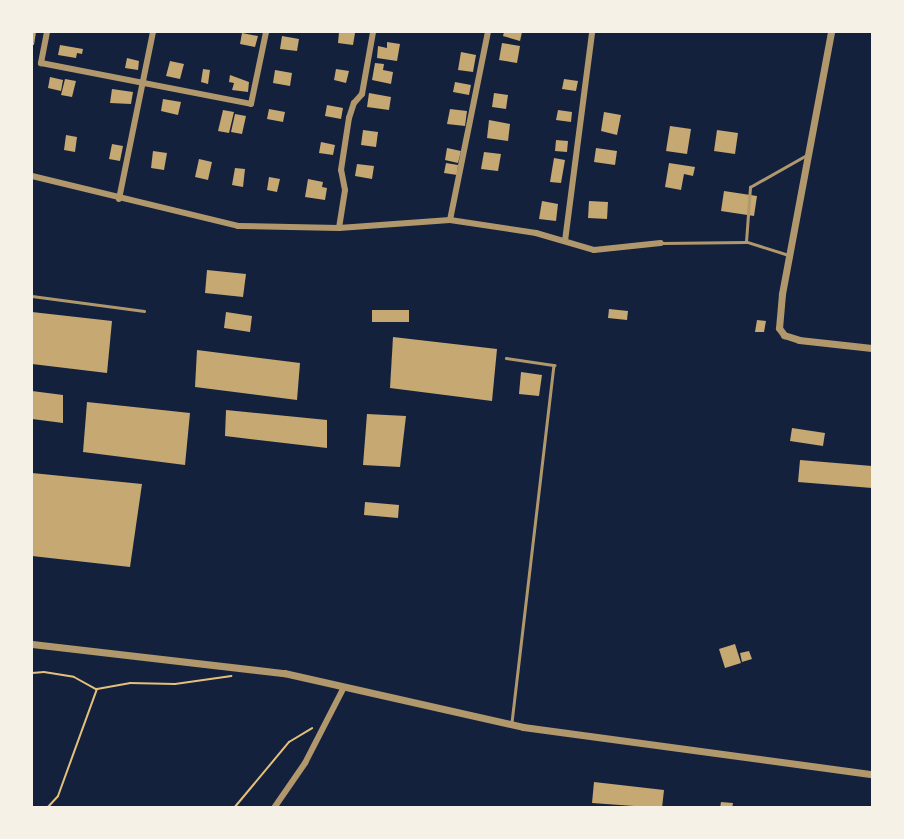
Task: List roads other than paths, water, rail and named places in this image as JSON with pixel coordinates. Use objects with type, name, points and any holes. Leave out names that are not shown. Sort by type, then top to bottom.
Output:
[{"type":"street","points":[[47,32],[41,63],[251,104],[266,32]]},
{"type":"street","points":[[119,199],[153,32]]},
{"type":"street","points":[[340,228],[345,190],[341,170],[349,118],[354,103],[362,94],[373,32]]},
{"type":"street","points":[[450,220],[488,32]]},
{"type":"street","points":[[565,242],[592,32]]},
{"type":"street","points":[[831,32],[789,255],[779,328],[784,335],[799,340],[873,348]]},
{"type":"street","points":[[32,176],[238,226],[340,228],[450,220],[537,233],[594,250],[661,243]]},
{"type":"street","points":[[32,643],[284,673],[512,725],[873,774]]},
{"type":"street","points":[[274,807],[305,764],[344,687]]},
{"type":"lane","points":[[746,242],[750,187],[808,154]]},
{"type":"lane","points":[[661,243],[746,242],[789,255]]},
{"type":"lane","points":[[32,296],[144,310]]},
{"type":"lane","points":[[506,358],[554,365],[512,725]]}]
